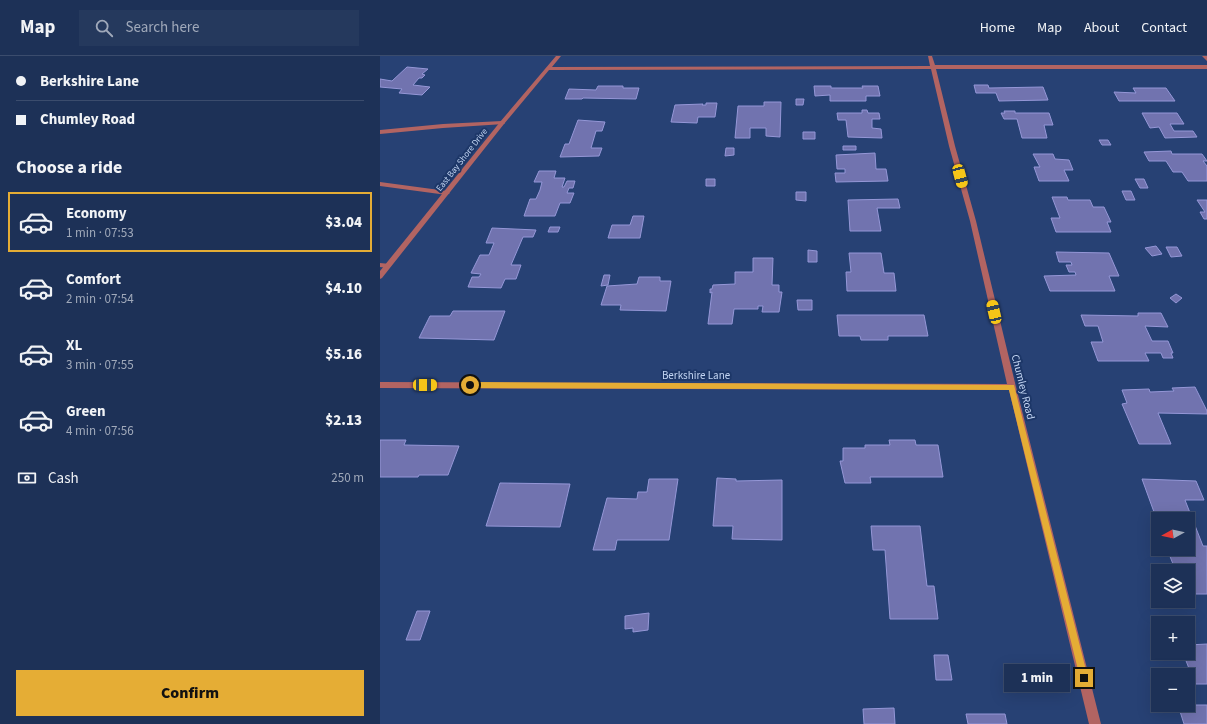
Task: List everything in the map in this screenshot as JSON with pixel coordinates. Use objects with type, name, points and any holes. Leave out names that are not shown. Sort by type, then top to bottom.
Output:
[{"type":"street","name":"East Bay Shore Drive","points":[[380,276],[448,193],[502,123],[559,56]]},
{"type":"street","name":"Chumley Road","points":[[930,56],[952,146],[973,221],[1012,387],[1096,724]]},
{"type":"street","points":[[1204,56],[1207,60]]},
{"type":"street","points":[[547,69],[933,66],[1207,67]]},
{"type":"street","points":[[380,132],[502,123]]},
{"type":"street","points":[[380,184],[448,193]]},
{"type":"street","points":[[380,265],[388,266]]},
{"type":"street","name":"Berkshire Lane","points":[[380,385],[1012,387]]},
{"type":"building","points":[[407,67],[428,69],[422,74],[425,75],[422,78],[419,78],[413,85],[430,87],[422,95],[399,93],[402,89],[380,87],[380,79],[392,81]]},
{"type":"building","points":[[974,85],[988,85],[989,88],[1043,87],[1048,100],[999,101],[996,93],[976,93]]},
{"type":"building","points":[[598,86],[623,86],[623,88],[639,88],[636,99],[565,99],[569,89],[596,90]]},
{"type":"building","points":[[814,86],[831,86],[831,88],[863,88],[862,86],[878,86],[880,96],[866,96],[866,101],[830,101],[830,95],[815,96]]},
{"type":"building","points":[[1133,88],[1166,88],[1175,101],[1119,101],[1114,92],[1136,93]]},
{"type":"building","points":[[796,99],[804,99],[803,105],[796,105]]},
{"type":"building","points":[[764,102],[781,102],[780,137],[766,136],[766,128],[750,128],[750,138],[735,138],[738,106],[764,106]]},
{"type":"building","points":[[706,103],[717,103],[715,117],[698,117],[697,123],[671,122],[675,105],[706,105]]},
{"type":"building","points":[[862,110],[867,110],[868,113],[879,113],[880,119],[872,119],[872,128],[881,129],[882,138],[848,137],[846,120],[838,120],[837,113],[862,113]]},
{"type":"building","points":[[1004,111],[1015,111],[1015,113],[1049,113],[1053,125],[1044,125],[1047,138],[1022,138],[1017,119],[1004,119],[1001,113],[1005,113]]},
{"type":"building","points":[[1142,113],[1177,113],[1184,124],[1170,124],[1174,131],[1193,131],[1197,137],[1165,138],[1159,127],[1150,128]]},
{"type":"building","points":[[578,120],[605,122],[602,131],[596,131],[591,148],[602,148],[599,156],[560,157],[565,144],[569,144]]},
{"type":"building","points":[[803,132],[815,132],[815,139],[803,139]]},
{"type":"building","points":[[1099,140],[1108,140],[1111,145],[1102,145]]},
{"type":"building","points":[[843,146],[856,146],[856,150],[843,150]]},
{"type":"building","points":[[726,148],[734,148],[734,155],[725,156]]},
{"type":"building","points":[[1171,151],[1172,154],[1202,154],[1207,161],[1203,161],[1207,166],[1207,181],[1188,181],[1182,172],[1173,172],[1166,161],[1149,161],[1144,152]]},
{"type":"building","points":[[875,153],[876,169],[886,169],[888,181],[836,182],[835,173],[845,173],[845,169],[837,169],[836,155]]},
{"type":"building","points":[[1033,154],[1053,154],[1055,159],[1069,160],[1073,170],[1064,170],[1069,181],[1039,181],[1034,167],[1040,167]]},
{"type":"building","points":[[539,171],[556,171],[554,178],[565,178],[562,187],[564,187],[567,181],[575,181],[573,188],[569,188],[567,193],[574,193],[570,203],[560,203],[555,216],[524,216],[530,199],[536,199],[540,190],[542,182],[534,182]]},
{"type":"building","points":[[706,179],[715,179],[715,186],[706,186]]},
{"type":"building","points":[[1135,179],[1144,179],[1148,188],[1140,188]]},
{"type":"building","points":[[1122,191],[1131,191],[1135,200],[1126,200]]},
{"type":"building","points":[[796,192],[806,192],[806,201],[796,200]]},
{"type":"building","points":[[1052,197],[1067,197],[1068,200],[1090,200],[1093,207],[1104,207],[1111,222],[1107,222],[1111,232],[1056,232],[1051,218],[1060,218]]},
{"type":"building","points":[[898,199],[900,208],[877,208],[881,231],[850,231],[848,200]]},
{"type":"building","points":[[1197,200],[1207,200],[1207,219],[1204,219],[1200,212],[1205,212]]},
{"type":"building","points":[[633,216],[644,216],[640,238],[608,238],[612,225],[630,225]]},
{"type":"building","points":[[550,227],[560,227],[558,232],[548,232]]},
{"type":"building","points":[[492,228],[536,230],[533,237],[523,237],[511,265],[521,265],[516,279],[505,279],[501,288],[468,287],[472,277],[479,277],[481,274],[471,273],[480,255],[489,255],[494,243],[486,243]]},
{"type":"building","points":[[1156,246],[1162,254],[1152,256],[1145,248]]},
{"type":"building","points":[[1166,247],[1177,247],[1182,256],[1171,257]]},
{"type":"building","points":[[808,250],[817,251],[817,262],[808,262]]},
{"type":"building","points":[[1056,252],[1109,253],[1119,276],[1109,276],[1115,291],[1050,291],[1044,276],[1076,275],[1075,272],[1069,272],[1066,265],[1072,265],[1071,262],[1059,262]]},
{"type":"building","points":[[849,253],[881,253],[884,273],[894,273],[896,291],[847,291],[846,272],[851,272]]},
{"type":"building","points":[[753,258],[773,258],[772,285],[779,285],[779,292],[782,292],[779,312],[762,312],[763,306],[758,306],[758,309],[734,309],[732,324],[708,324],[712,292],[710,293],[710,289],[712,289],[713,285],[735,284],[735,272],[753,272]]},
{"type":"building","points":[[604,275],[610,275],[608,285],[601,286]]},
{"type":"building","points":[[639,277],[660,277],[660,281],[671,281],[666,311],[620,310],[621,305],[601,305],[607,286],[637,284]]},
{"type":"building","points":[[1176,294],[1182,298],[1176,303],[1170,298]]},
{"type":"building","points":[[797,300],[812,300],[812,310],[798,310]]},
{"type":"building","points":[[453,311],[505,311],[494,340],[419,338],[430,316],[450,316]]},
{"type":"building","points":[[1138,313],[1161,313],[1168,327],[1145,326],[1152,341],[1168,341],[1173,353],[1171,353],[1173,358],[1163,358],[1161,353],[1145,353],[1149,361],[1098,361],[1091,342],[1103,342],[1098,326],[1085,326],[1081,315],[1138,316]]},
{"type":"building","points":[[837,315],[924,315],[928,336],[888,336],[888,340],[861,340],[860,336],[839,336]]},
{"type":"building","points":[[1195,387],[1207,411],[1207,414],[1158,413],[1171,444],[1139,444],[1122,404],[1127,403],[1122,390],[1149,389],[1150,392],[1174,391],[1172,388]]},
{"type":"building","points":[[380,440],[406,440],[404,445],[459,446],[448,475],[380,477]]},
{"type":"building","points":[[889,440],[915,440],[916,445],[938,445],[943,477],[870,477],[871,483],[845,483],[840,461],[843,461],[843,448],[865,448],[865,445],[890,445]]},
{"type":"building","points":[[717,478],[736,479],[736,481],[782,480],[782,540],[732,539],[733,526],[713,526]]},
{"type":"building","points":[[649,479],[678,479],[669,540],[617,540],[615,550],[593,550],[607,498],[637,499],[638,492],[647,492]]},
{"type":"building","points":[[1142,479],[1196,481],[1204,500],[1185,500],[1190,512],[1154,512]]},
{"type":"building","points":[[500,483],[570,484],[560,527],[486,526]]},
{"type":"building","points":[[871,526],[920,526],[927,586],[934,586],[938,619],[890,619],[885,550],[873,550]]},
{"type":"building","points":[[1195,526],[1203,546],[1207,546],[1207,594],[1195,594],[1195,564],[1173,564],[1170,556],[1195,556]]},
{"type":"building","points":[[417,611],[430,611],[420,640],[406,640]]},
{"type":"building","points":[[649,613],[648,630],[633,632],[633,628],[625,629],[625,616]]},
{"type":"building","points":[[1207,644],[1207,684],[1195,684],[1195,668],[1189,668],[1186,660],[1195,660],[1195,645]]},
{"type":"building","points":[[934,655],[948,655],[952,680],[936,680]]},
{"type":"building","points":[[1195,705],[1207,705],[1207,724],[1184,724],[1180,712],[1195,712]]},
{"type":"building","points":[[894,708],[895,724],[864,724],[863,709]]},
{"type":"building","points":[[966,714],[1005,714],[1007,724],[968,724]]},
{"type":"route","points":[[470,385],[1012,387],[1084,678]]}]
